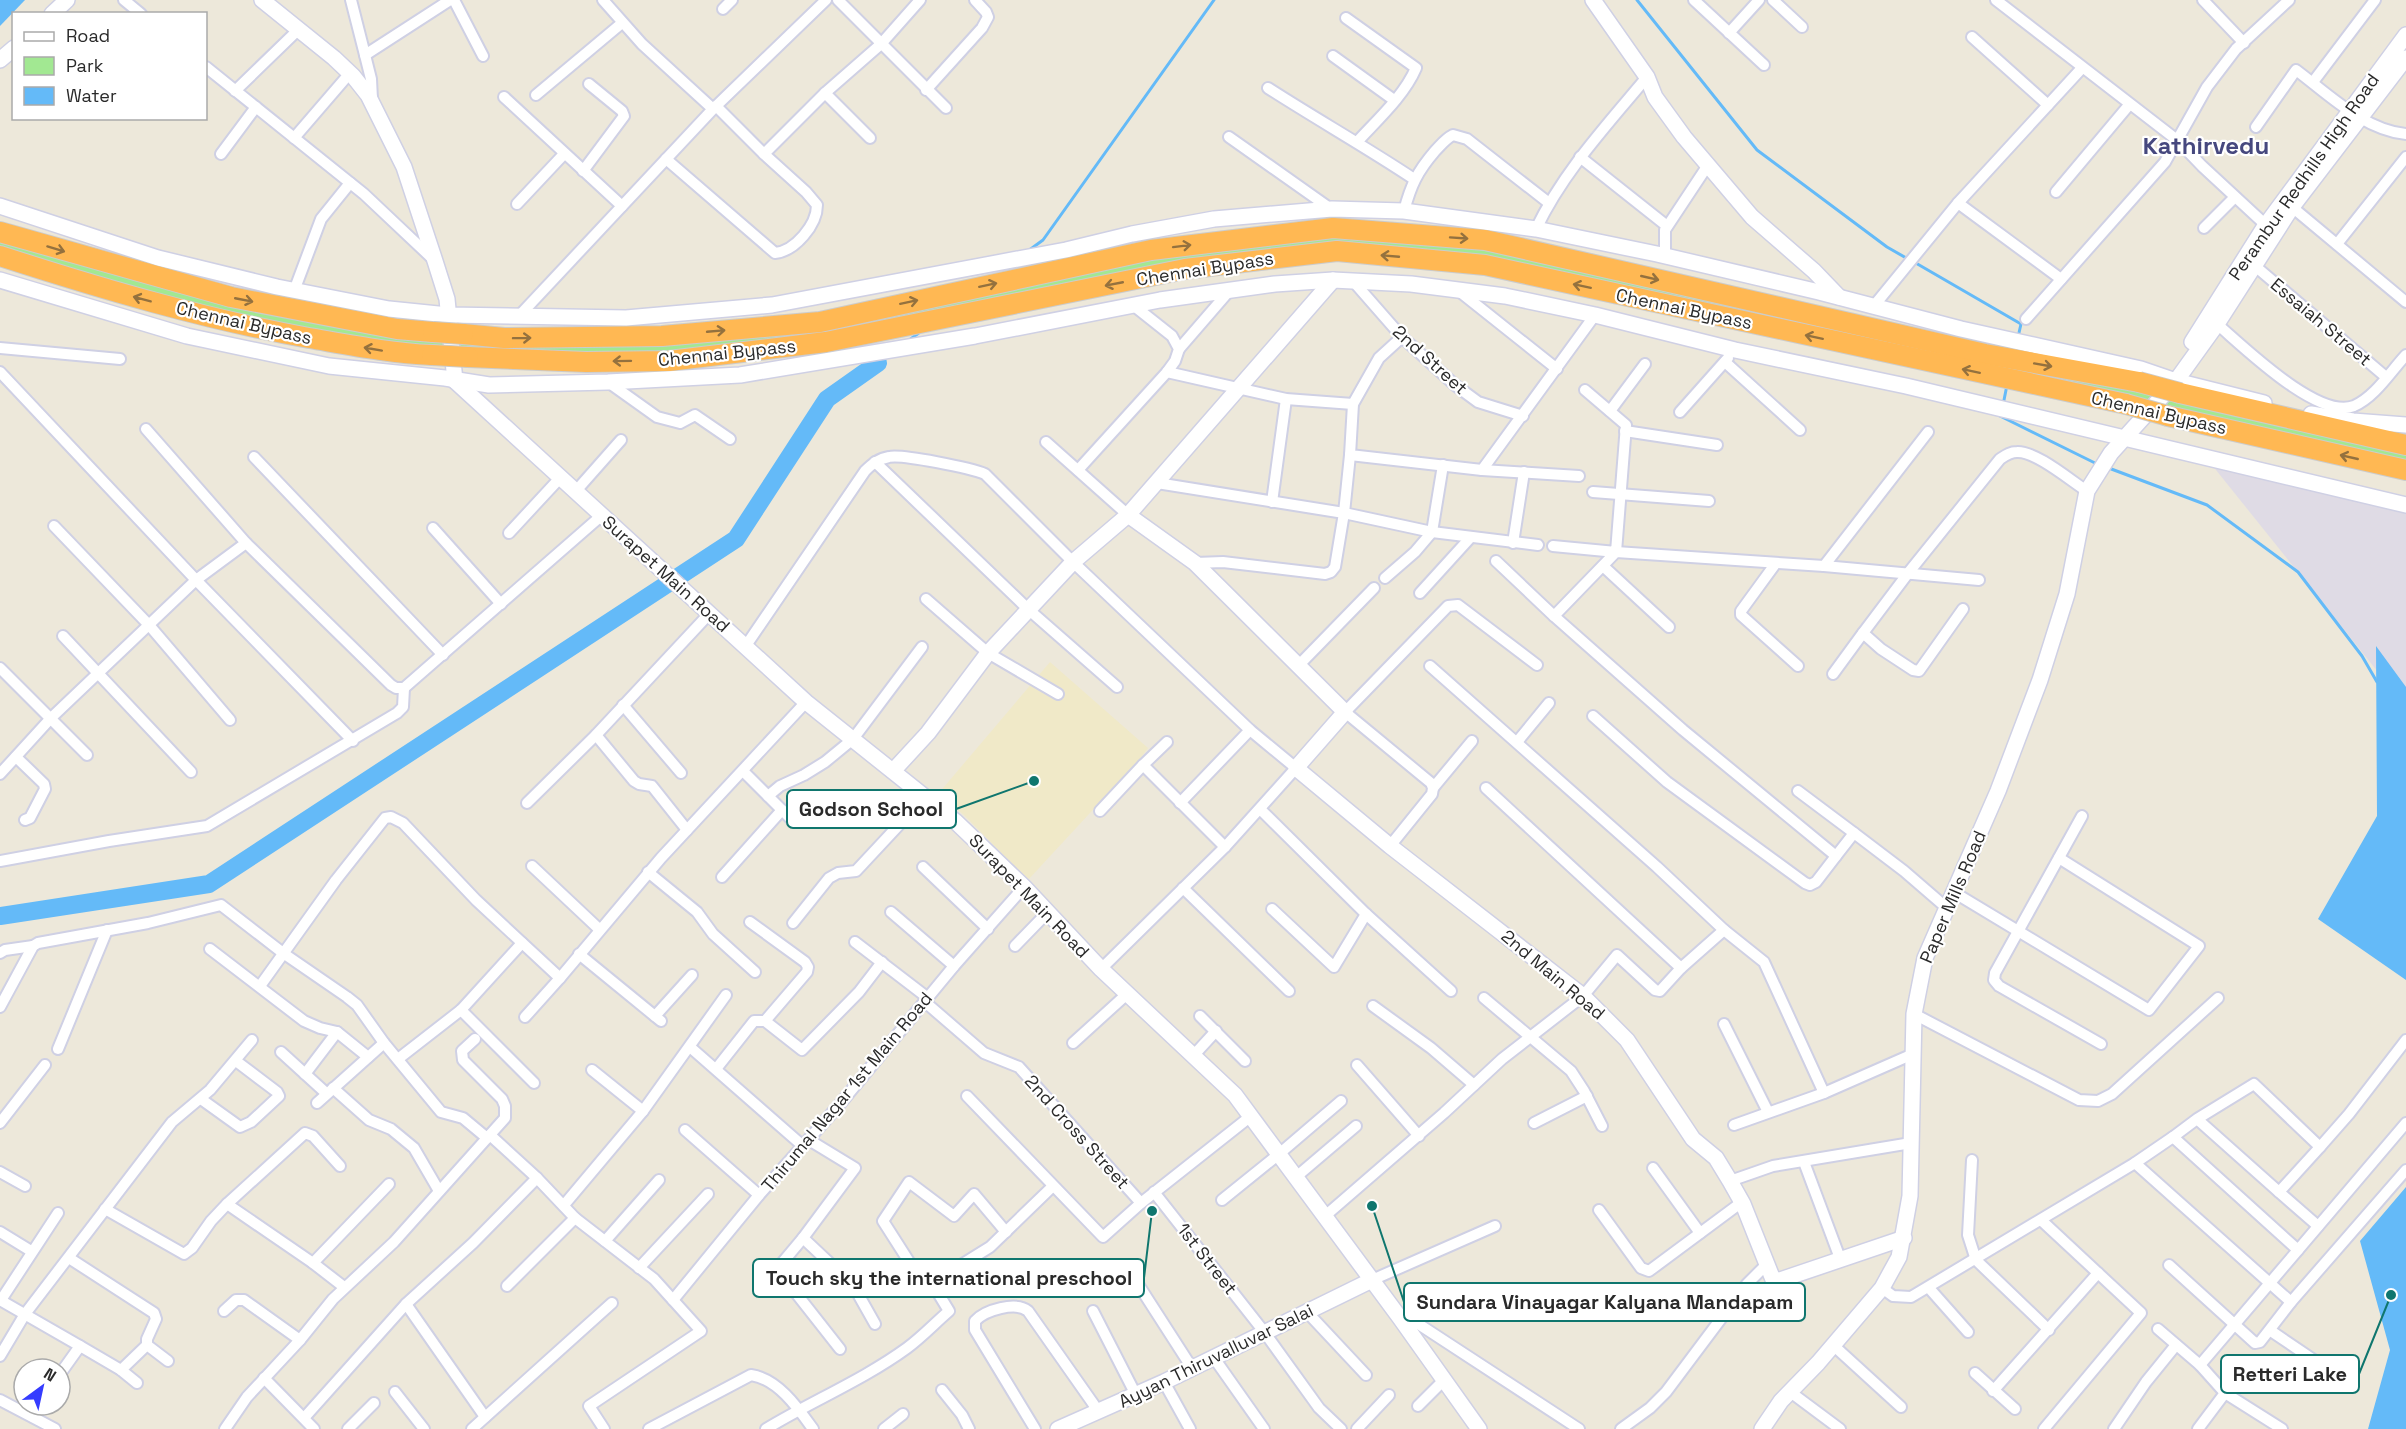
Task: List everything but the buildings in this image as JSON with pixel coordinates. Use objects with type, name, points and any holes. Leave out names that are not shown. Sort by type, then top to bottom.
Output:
[{"type":"highway","name":"Chennai Bypass","points":[[0,232],[231,297],[397,329],[448,326],[504,338],[662,336],[820,322],[1151,250],[1334,228],[1485,240],[1985,354],[2139,382],[2174,384],[2406,445]]},
{"type":"highway","name":"Chennai Bypass","points":[[0,256],[84,283],[235,324],[392,353],[586,362],[669,361],[826,342],[1185,269],[1337,251],[1485,265],[2126,404],[2168,416],[2406,470]]},
{"type":"street","points":[[54,12],[68,0]]},
{"type":"street","points":[[124,0],[139,12]]},
{"type":"street","points":[[262,0],[350,73],[368,95],[404,167],[447,299],[455,379]]},
{"type":"street","points":[[351,0],[371,79],[372,104]]},
{"type":"street","points":[[365,55],[452,0],[483,56]]},
{"type":"street","points":[[603,0],[621,23],[806,192],[817,205],[817,218],[801,238],[785,252],[775,253],[666,159]]},
{"type":"street","points":[[723,9],[732,0]]},
{"type":"street","points":[[519,316],[715,107],[826,0]]},
{"type":"street","points":[[837,0],[946,108]]},
{"type":"street","points":[[764,154],[825,93],[880,44],[920,0]]},
{"type":"street","points":[[926,90],[982,28],[987,17],[986,12],[975,0]]},
{"type":"street","points":[[1593,0],[1647,77],[1655,97],[1708,165],[1752,217],[1814,271],[1839,297]]},
{"type":"street","points":[[1694,0],[1764,65]]},
{"type":"street","points":[[1729,33],[1759,0]]},
{"type":"street","points":[[1773,0],[1802,27]]},
{"type":"street","points":[[1995,0],[2177,140],[2271,229]]},
{"type":"street","points":[[2203,0],[2244,43]]},
{"type":"street","points":[[2026,319],[2165,162],[2207,87],[2236,50],[2289,0]]},
{"type":"street","points":[[2313,82],[2375,0]]},
{"type":"street","points":[[1346,18],[1416,68],[1394,100],[1358,142]]},
{"type":"street","points":[[536,95],[621,23]]},
{"type":"street","points":[[234,90],[298,30]]},
{"type":"street","name":"Perambur Redhills High Road","points":[[2186,359],[2217,324],[2255,266],[2271,229],[2292,207],[2406,35]]},
{"type":"street","points":[[1972,38],[2048,105]]},
{"type":"street","points":[[0,60],[12,50]]},
{"type":"street","points":[[1333,56],[1394,100]]},
{"type":"street","name":"Perambur Redhills High Road","points":[[2186,359],[2271,229],[2355,114],[2406,58]]},
{"type":"street","points":[[207,68],[350,183],[435,261]]},
{"type":"street","points":[[1874,307],[1958,203],[2082,68]]},
{"type":"street","points":[[2256,127],[2296,70],[2355,114],[2397,133],[2406,134]]},
{"type":"street","points":[[294,138],[350,73]]},
{"type":"street","points":[[1536,229],[1580,157],[1647,77]]},
{"type":"street","points":[[583,171],[624,116],[622,111],[590,84]]},
{"type":"street","points":[[1268,88],[1414,179]]},
{"type":"street","points":[[825,93],[870,138]]},
{"type":"street","points":[[504,97],[622,206]]},
{"type":"street","points":[[2056,192],[2129,105]]},
{"type":"street","points":[[221,154],[256,107]]},
{"type":"street","points":[[1404,211],[1414,179],[1447,138],[1459,135],[1550,203]]},
{"type":"street","points":[[1229,137],[1332,209]]},
{"type":"street","points":[[517,204],[564,154]]},
{"type":"street","points":[[1580,157],[1667,226]]},
{"type":"street","points":[[2337,244],[2406,157]]},
{"type":"street","points":[[1665,256],[1667,226],[1708,165]]},
{"type":"street","points":[[294,291],[321,219],[350,183]]},
{"type":"street","points":[[2204,228],[2235,197]]},
{"type":"street","points":[[1958,203],[2061,279]]},
{"type":"street","points":[[0,206],[158,258],[294,291],[388,309],[448,326],[519,316],[626,318],[772,305],[1214,219],[1332,209],[1404,211],[1536,229],[1665,256],[2141,369],[2174,384],[2318,416],[2406,425]]},
{"type":"street","points":[[2292,207],[2406,302]]},
{"type":"street","name":"Essaiah Street","points":[[2255,266],[2386,378]]},
{"type":"street","points":[[0,280],[187,336],[329,366],[455,379],[489,385],[740,375],[828,362],[1133,305],[1230,290],[1333,280],[1411,284],[1505,296],[1595,315],[1735,350],[1906,386],[2112,442],[2406,505]]},
{"type":"street","points":[[893,771],[922,740],[988,653],[1073,562],[1128,515],[1333,280]]},
{"type":"street","name":"2nd Street","points":[[1353,280],[1402,336],[1455,385],[1478,402],[1523,416]]},
{"type":"street","points":[[1457,289],[1557,369]]},
{"type":"street","points":[[1078,470],[1167,372],[1175,361],[1179,349],[1230,290]]},
{"type":"street","points":[[1133,305],[1173,336],[1179,349]]},
{"type":"street","points":[[1482,470],[1595,315]]},
{"type":"street","points":[[2217,324],[2292,386],[2331,407],[2345,408],[2356,405],[2386,378],[2406,355]]},
{"type":"street","points":[[1195,563],[1223,562],[1325,574],[1331,572],[1335,567],[1344,513],[1353,404],[1379,358],[1402,336]]},
{"type":"street","points":[[0,348],[120,359]]},
{"type":"street","points":[[1680,412],[1735,350]]},
{"type":"street","points":[[1833,674],[1909,573],[2000,459],[2007,453],[2023,452],[2086,485],[2112,442],[2174,384],[2186,359]]},
{"type":"street","points":[[1725,362],[1800,430]]},
{"type":"street","points":[[1610,411],[1645,364]]},
{"type":"street","points":[[0,372],[352,741]]},
{"type":"street","points":[[1167,372],[1286,399],[1353,404]]},
{"type":"street","name":"Surapet Main Road","points":[[455,379],[601,516],[806,702],[955,821],[1024,887],[1101,969],[1235,1095],[1401,1318],[1479,1429]]},
{"type":"street","points":[[608,382],[657,417],[680,423],[693,415],[698,416],[730,439]]},
{"type":"street","points":[[1554,616],[1616,552],[1626,423],[1585,390]]},
{"type":"street","points":[[1272,502],[1286,399]]},
{"type":"street","points":[[146,429],[246,543],[396,688],[404,688],[601,516]]},
{"type":"street","points":[[1625,431],[1717,445]]},
{"type":"street","points":[[1824,566],[1928,432]]},
{"type":"street","points":[[575,492],[621,440]]},
{"type":"street","points":[[1046,442],[1128,515],[1195,563],[1345,712],[1431,783],[1433,788]]},
{"type":"street","points":[[1350,455],[1482,470],[1579,476]]},
{"type":"street","points":[[745,647],[865,471],[875,462],[891,456],[972,469],[985,474],[1073,562],[1250,730],[1282,759],[1296,768]]},
{"type":"street","points":[[254,457],[443,655]]},
{"type":"street","points":[[875,462],[1028,609],[1117,687]]},
{"type":"street","points":[[1385,578],[1415,552],[1432,532],[1443,465]]},
{"type":"street","points":[[1513,543],[1524,472]]},
{"type":"street","points":[[509,533],[560,478]]},
{"type":"street","points":[[1157,483],[1344,513],[1432,532],[1538,545]]},
{"type":"street","name":"Paper Mills Road","points":[[1762,1429],[1789,1391],[1833,1345],[1882,1288],[1899,1257],[1910,1196],[1914,1014],[1925,958],[1998,791],[2040,680],[2067,594],[2086,485]]},
{"type":"street","points":[[1593,492],[1709,501]]},
{"type":"street","points":[[54,526],[149,625],[230,720]]},
{"type":"street","points":[[434,528],[501,604]]},
{"type":"street","points":[[1420,593],[1470,538]]},
{"type":"street","points":[[0,774],[51,718],[196,580],[246,543]]},
{"type":"street","points":[[1553,546],[1979,580]]},
{"type":"street","points":[[1496,561],[1554,616],[1683,730],[1836,856]]},
{"type":"street","points":[[1776,563],[1741,610],[1741,615],[1798,666]]},
{"type":"street","points":[[1603,566],[1669,627]]},
{"type":"street","points":[[1298,666],[1374,588]]},
{"type":"street","points":[[926,598],[988,653],[1058,694]]},
{"type":"street","points":[[1101,969],[1225,847],[1345,712],[1448,606],[1458,605],[1537,665]]},
{"type":"street","points":[[1863,633],[1881,649],[1913,670],[1919,671],[1963,609]]},
{"type":"street","points":[[528,803],[596,735],[709,614]]},
{"type":"street","points":[[63,636],[190,772]]},
{"type":"street","points":[[768,796],[780,786],[825,762],[853,739],[922,646]]},
{"type":"street","points":[[1430,666],[1518,742],[1724,930],[1764,962],[1824,1093]]},
{"type":"street","points":[[0,668],[87,755]]},
{"type":"street","points":[[0,861],[207,826],[401,710],[404,703],[404,688]]},
{"type":"street","points":[[525,1017],[648,872],[806,702]]},
{"type":"street","points":[[1518,742],[1549,703]]},
{"type":"street","points":[[623,705],[681,773]]},
{"type":"street","points":[[1593,717],[1667,782],[1805,883],[1810,885],[1816,882],[1854,833]]},
{"type":"street","points":[[1180,803],[1250,730]]},
{"type":"street","points":[[596,735],[634,781],[652,786],[687,830]]},
{"type":"street","points":[[1390,846],[1431,794],[1433,788],[1472,741]]},
{"type":"street","points":[[1100,811],[1167,742]]},
{"type":"street","points":[[16,756],[44,784],[45,789],[30,818],[24,820]]},
{"type":"street","points":[[1143,765],[1225,847]]},
{"type":"street","name":"2nd Main Road","points":[[1296,768],[1390,846],[1583,996],[1628,1040],[1693,1139],[1716,1158],[1730,1180],[1742,1202],[1767,1264]]},
{"type":"street","points":[[743,771],[794,822]]},
{"type":"street","points":[[1486,788],[1682,968]]},
{"type":"street","points":[[1798,791],[1904,871],[1948,909]]},
{"type":"street","points":[[793,922],[829,878],[838,873],[856,871],[925,797]]},
{"type":"street","points":[[1260,809],[1366,914],[1451,991]]},
{"type":"street","points":[[722,877],[782,810]]},
{"type":"street","points":[[2082,816],[1995,973],[1994,980],[1999,986],[2101,1044]]},
{"type":"street","points":[[260,986],[336,880],[385,818],[391,817],[403,823],[476,900],[560,978]]},
{"type":"street","points":[[1954,893],[2150,1010],[2199,946],[2059,858]]},
{"type":"street","points":[[532,866],[599,929]]},
{"type":"street","points":[[923,867],[988,929]]},
{"type":"street","points":[[648,872],[697,912],[713,934],[755,972]]},
{"type":"street","name":"Thirumal Nagar 1st Main Road","points":[[673,1300],[759,1195],[1024,887]]},
{"type":"street","points":[[1183,888],[1288,991]]},
{"type":"street","points":[[0,953],[5,950],[33,946],[48,940],[175,917],[222,905],[283,953],[352,1001],[441,1112],[463,1118],[488,1136],[537,1178],[575,1218],[654,1279],[701,1331],[589,1406],[604,1429]]},
{"type":"street","points":[[1272,909],[1334,967],[1366,914]]},
{"type":"street","points":[[891,912],[954,966]]},
{"type":"street","points":[[1016,946],[1047,913]]},
{"type":"street","points":[[750,922],[805,962],[808,967],[807,972],[765,1021]]},
{"type":"street","points":[[58,1049],[107,930]]},
{"type":"street","points":[[1325,1216],[1419,1136],[1502,1059],[1583,996],[1617,956],[1655,990],[1660,991],[1724,930]]},
{"type":"street","name":"2nd Cross Street","points":[[855,942],[882,962],[984,1053],[1019,1066],[1141,1203]]},
{"type":"street","points":[[398,1059],[461,1010],[522,944]]},
{"type":"street","points":[[0,1007],[33,946]]},
{"type":"street","points":[[210,949],[304,1021],[337,1032],[368,1057]]},
{"type":"street","points":[[579,954],[658,1019],[692,975]]},
{"type":"street","points":[[716,1069],[754,1021],[765,1021],[802,1050],[829,1025],[882,962]]},
{"type":"street","points":[[1073,1043],[1127,994]]},
{"type":"street","points":[[564,1205],[643,1111],[726,995]]},
{"type":"street","points":[[1484,998],[1571,1071],[1602,1126]]},
{"type":"street","points":[[1914,1014],[2079,1100],[2098,1101],[2112,1094],[2218,998]]},
{"type":"street","points":[[1373,1006],[1431,1048],[1474,1085]]},
{"type":"street","points":[[461,1010],[534,1083]]},
{"type":"street","points":[[1200,1016],[1245,1061]]},
{"type":"street","points":[[1724,1024],[1768,1112]]},
{"type":"street","points":[[1193,1056],[1215,1031]]},
{"type":"street","points":[[305,1074],[337,1032]]},
{"type":"street","points":[[0,1356],[25,1314],[172,1122],[201,1099],[252,1040]]},
{"type":"street","points":[[225,1429],[247,1398],[344,1287],[394,1242],[505,1118],[505,1106],[502,1100],[463,1060],[462,1052],[475,1040]]},
{"type":"street","points":[[2279,1192],[2349,1114],[2406,1040]]},
{"type":"street","points":[[317,1103],[384,1043]]},
{"type":"street","points":[[690,1047],[806,1143],[855,1167],[803,1238],[777,1269],[840,1349]]},
{"type":"street","points":[[281,1052],[305,1074],[369,1120],[391,1129],[408,1142],[414,1148],[439,1191]]},
{"type":"street","points":[[1734,1125],[1824,1093],[1912,1054]]},
{"type":"street","points":[[201,1099],[240,1127],[251,1122],[279,1096],[277,1092],[236,1061]]},
{"type":"street","points":[[0,1123],[45,1065]]},
{"type":"street","points":[[1357,1065],[1419,1136]]},
{"type":"street","points":[[592,1070],[643,1111]]},
{"type":"street","points":[[1882,1288],[1893,1296],[1911,1297],[1929,1288],[2135,1164],[2197,1119],[2254,1084],[2320,1147]]},
{"type":"street","points":[[967,1096],[1102,1237],[1154,1192],[1251,1116]]},
{"type":"street","points":[[1534,1123],[1587,1096]]},
{"type":"street","points":[[1222,1200],[1341,1101]]},
{"type":"street","points":[[2197,1119],[2318,1226]]},
{"type":"street","points":[[2200,1365],[2406,1123]]},
{"type":"street","points":[[1296,1177],[1356,1126]]},
{"type":"street","points":[[685,1130],[759,1195]]},
{"type":"street","points":[[105,1209],[184,1254],[192,1248],[211,1221],[227,1204],[304,1133],[312,1136],[340,1166]]},
{"type":"street","points":[[2173,1137],[2298,1250]]},
{"type":"street","points":[[1730,1180],[1773,1166],[1911,1143]]},
{"type":"street","points":[[1972,1160],[1968,1235],[1976,1260],[2049,1330]]},
{"type":"street","points":[[1804,1162],[1841,1261]]},
{"type":"street","points":[[2135,1164],[2291,1302]]},
{"type":"street","points":[[1653,1168],[1700,1233]]},
{"type":"street","points":[[2169,1264],[2255,1343],[2260,1342],[2271,1331],[2291,1302],[2406,1170]]},
{"type":"street","points":[[0,1172],[25,1186]]},
{"type":"street","points":[[304,1418],[406,1304],[473,1243],[537,1178]]},
{"type":"street","points":[[605,1241],[659,1180]]},
{"type":"street","points":[[1006,1232],[974,1194],[954,1216],[909,1182],[883,1221],[922,1282],[932,1283],[990,1247],[1006,1232],[1053,1186]]},
{"type":"street","points":[[313,1263],[389,1184]]},
{"type":"street","name":"1st Street","points":[[1154,1192],[1265,1333],[1319,1407],[1341,1429]]},
{"type":"street","points":[[639,1268],[708,1194]]},
{"type":"street","points":[[1599,1210],[1641,1268],[1649,1271],[1742,1202]]},
{"type":"street","points":[[227,1204],[344,1287]]},
{"type":"street","points":[[58,1213],[0,1300],[121,1370],[137,1383]]},
{"type":"street","points":[[507,1286],[575,1218]]},
{"type":"street","points":[[2041,1220],[2141,1313],[2044,1429]]},
{"type":"street","points":[[1372,1280],[1495,1226]]},
{"type":"street","points":[[0,1232],[31,1251]]},
{"type":"street","points":[[803,1238],[853,1285],[875,1324]]},
{"type":"street","points":[[1621,1429],[1644,1413],[1666,1392],[1747,1284],[1767,1264],[1774,1282],[1904,1238]]},
{"type":"street","points":[[69,1258],[154,1313],[156,1319],[147,1339],[147,1345],[121,1370]]},
{"type":"street","points":[[1993,1391],[2098,1274]]},
{"type":"street","name":"Ayyan Thiruvalluvar Salai","points":[[1067,1427],[1372,1280]]},
{"type":"street","points":[[1136,1281],[1192,1368]]},
{"type":"street","points":[[766,1429],[907,1348],[949,1311],[932,1283]]},
{"type":"street","points":[[1929,1288],[1968,1332]]},
{"type":"street","points":[[224,1311],[236,1300],[244,1300],[300,1340]]},
{"type":"street","points":[[472,1429],[612,1303]]},
{"type":"street","points":[[406,1304],[485,1417]]},
{"type":"street","points":[[1035,1429],[975,1329],[975,1321],[980,1316],[1022,1306],[1028,1311],[1099,1412]]},
{"type":"street","points":[[1092,1311],[1136,1395]]},
{"type":"street","points":[[1307,1312],[1366,1375]]},
{"type":"street","points":[[1401,1318],[1420,1325],[1579,1429]]},
{"type":"street","points":[[2158,1329],[2200,1365],[2225,1393],[2282,1429]]},
{"type":"street","points":[[2271,1331],[2330,1371]]},
{"type":"street","points":[[147,1345],[168,1360]]},
{"type":"street","points":[[1833,1345],[1901,1407]]},
{"type":"street","points":[[2114,1429],[2146,1382],[2176,1345]]},
{"type":"street","points":[[72,1357],[80,1346]]},
{"type":"street","points":[[1214,1358],[1264,1429]]},
{"type":"street","points":[[1975,1373],[2015,1409]]},
{"type":"street","points":[[649,1429],[751,1376],[761,1377],[774,1384],[813,1429]]},
{"type":"street","points":[[264,1378],[314,1429]]},
{"type":"street","points":[[1418,1406],[1444,1380]]},
{"type":"street","points":[[1164,1382],[1190,1429]]},
{"type":"street","points":[[942,1390],[962,1415],[969,1429]]},
{"type":"street","points":[[1789,1391],[1840,1429]]},
{"type":"street","points":[[395,1392],[424,1429]]},
{"type":"street","points":[[2198,1429],[2225,1393]]},
{"type":"street","points":[[1357,1429],[1389,1395]]},
{"type":"street","points":[[348,1429],[374,1403]]},
{"type":"street","points":[[884,1429],[903,1414]]},
{"type":"street","points":[[33,1417],[55,1429]]},
{"type":"shaded area","points":[[2212,465],[2406,513],[2406,707]]},
{"type":"shaded area","points":[[1050,662],[1148,748],[1028,880],[964,815],[938,794]]},
{"type":"green space","points":[[1331,232],[1476,245],[2131,388],[2406,454],[2406,463],[2171,407],[1340,247],[857,331],[677,354],[392,349],[168,300],[0,251],[0,237],[356,328],[679,338],[1154,255]]},
{"type":"water","points":[[0,0],[25,0],[12,12],[0,26]]},
{"type":"water","points":[[2376,646],[2406,687],[2406,980],[2318,919],[2377,816]]},
{"type":"water","points":[[2406,1187],[2406,1429],[2368,1429],[2390,1350],[2360,1241]]},
{"type":"waterway","points":[[1028,251],[1043,240],[1214,0]]},
{"type":"waterway","points":[[1637,0],[1757,150],[1887,247],[1908,259]]},
{"type":"waterway","points":[[1914,262],[2021,324],[2018,337]]},
{"type":"waterway","points":[[908,341],[920,332]]},
{"type":"waterway","points":[[878,363],[886,357]]},
{"type":"waterway","points":[[0,916],[209,884],[736,539],[827,399],[878,363]]},
{"type":"waterway","points":[[2003,405],[2007,385]]},
{"type":"waterway","points":[[2001,414],[2000,416],[2097,464]]},
{"type":"waterway","points":[[2106,467],[2207,505],[2298,572],[2362,656],[2377,682]]},
{"type":"place","name":"Godson School","points":[[1034,781]]},
{"type":"place","name":"Sundara Vinayagar Kalyana Mandapam","points":[[1372,1206]]},
{"type":"place","name":"Touch sky the international preschool","points":[[1152,1211]]},
{"type":"place","name":"Retteri Lake","points":[[2391,1295]]},
{"type":"district","name":"Kathirvedu","points":[[2206,146]]}]
